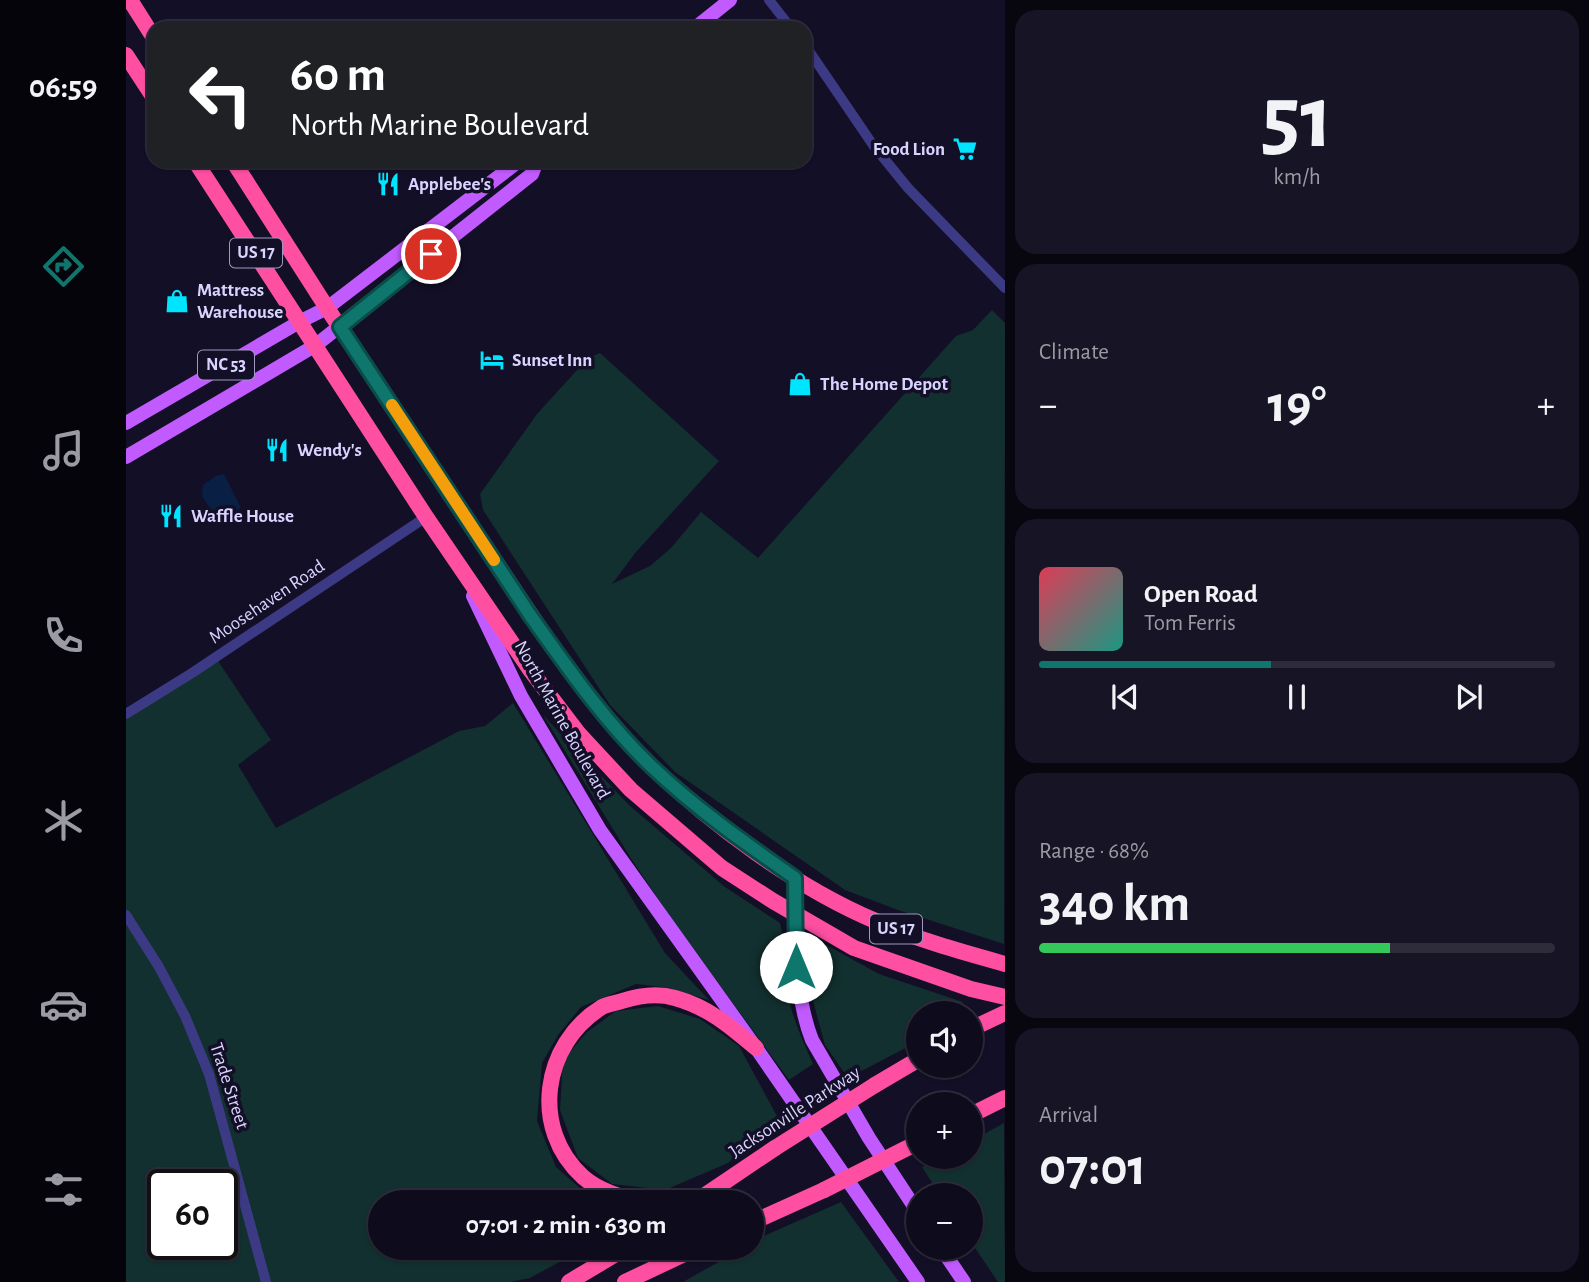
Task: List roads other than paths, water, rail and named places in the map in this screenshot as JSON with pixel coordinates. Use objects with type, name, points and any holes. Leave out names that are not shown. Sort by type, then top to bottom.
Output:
[{"type":"highway","points":[[130,0],[147,27]]},
{"type":"highway","points":[[126,55],[147,87]]},
{"type":"highway","name":"North Marine Boulevard","points":[[200,168],[456,560]]},
{"type":"highway","name":"North Marine Boulevard","points":[[237,168],[327,308],[561,659],[649,765],[718,825],[795,878]]},
{"type":"highway","name":"US 17","points":[[456,560],[531,671],[579,734],[631,790],[722,868],[854,948],[948,981],[1004,997]]},
{"type":"highway","name":"US 17","points":[[795,878],[877,922],[951,949],[1004,964]]},
{"type":"highway","points":[[606,1190],[584,1178],[565,1156],[549,1116],[554,1064],[572,1034],[603,1007],[637,996],[673,997],[717,1015],[755,1048]]},
{"type":"highway","points":[[983,1023],[1004,1013]]},
{"type":"highway","name":"Jacksonville Parkway","points":[[714,1190],[775,1148],[906,1067]]},
{"type":"highway","points":[[983,1109],[1004,1098]]},
{"type":"highway","points":[[764,1217],[906,1149]]},
{"type":"highway","points":[[569,1282],[606,1260]]},
{"type":"highway","points":[[625,1282],[672,1260]]},
{"type":"main road","points":[[704,21],[730,0]]},
{"type":"main road","name":"NC 53","points":[[126,423],[300,321],[327,308],[510,168]]},
{"type":"main road","name":"NC 53","points":[[126,457],[316,345],[532,174],[534,168]]},
{"type":"main road","name":"North Marine Boulevard","points":[[456,560],[521,696],[572,785],[650,904],[755,1048],[918,1282]]},
{"type":"main road","points":[[795,878],[796,967],[800,1001],[813,1040],[869,1138],[906,1194]]},
{"type":"main road","points":[[949,1260],[964,1282]]},
{"type":"street","points":[[769,0],[786,21]]},
{"type":"street","points":[[812,55],[873,145],[908,188],[1004,288]]},
{"type":"street","name":"Moosehaven Road","points":[[126,714],[426,517]]},
{"type":"street","name":"Trade Street","points":[[126,915],[186,1016],[209,1074],[266,1282]]},
{"type":"water","points":[[224,474],[241,508],[226,520],[215,516],[202,496],[203,485]]},
{"type":"place","name":"Food Lion","points":[[965,149]]},
{"type":"place","name":"Applebee's","points":[[388,184]]},
{"type":"place","name":"Mattress Warehouse","points":[[177,301]]},
{"type":"place","name":"Sunset Inn","points":[[492,360]]},
{"type":"place","name":"The Home Depot","points":[[800,384]]},
{"type":"place","name":"Wendy's","points":[[277,450]]},
{"type":"place","name":"Waffle House","points":[[171,516]]}]
